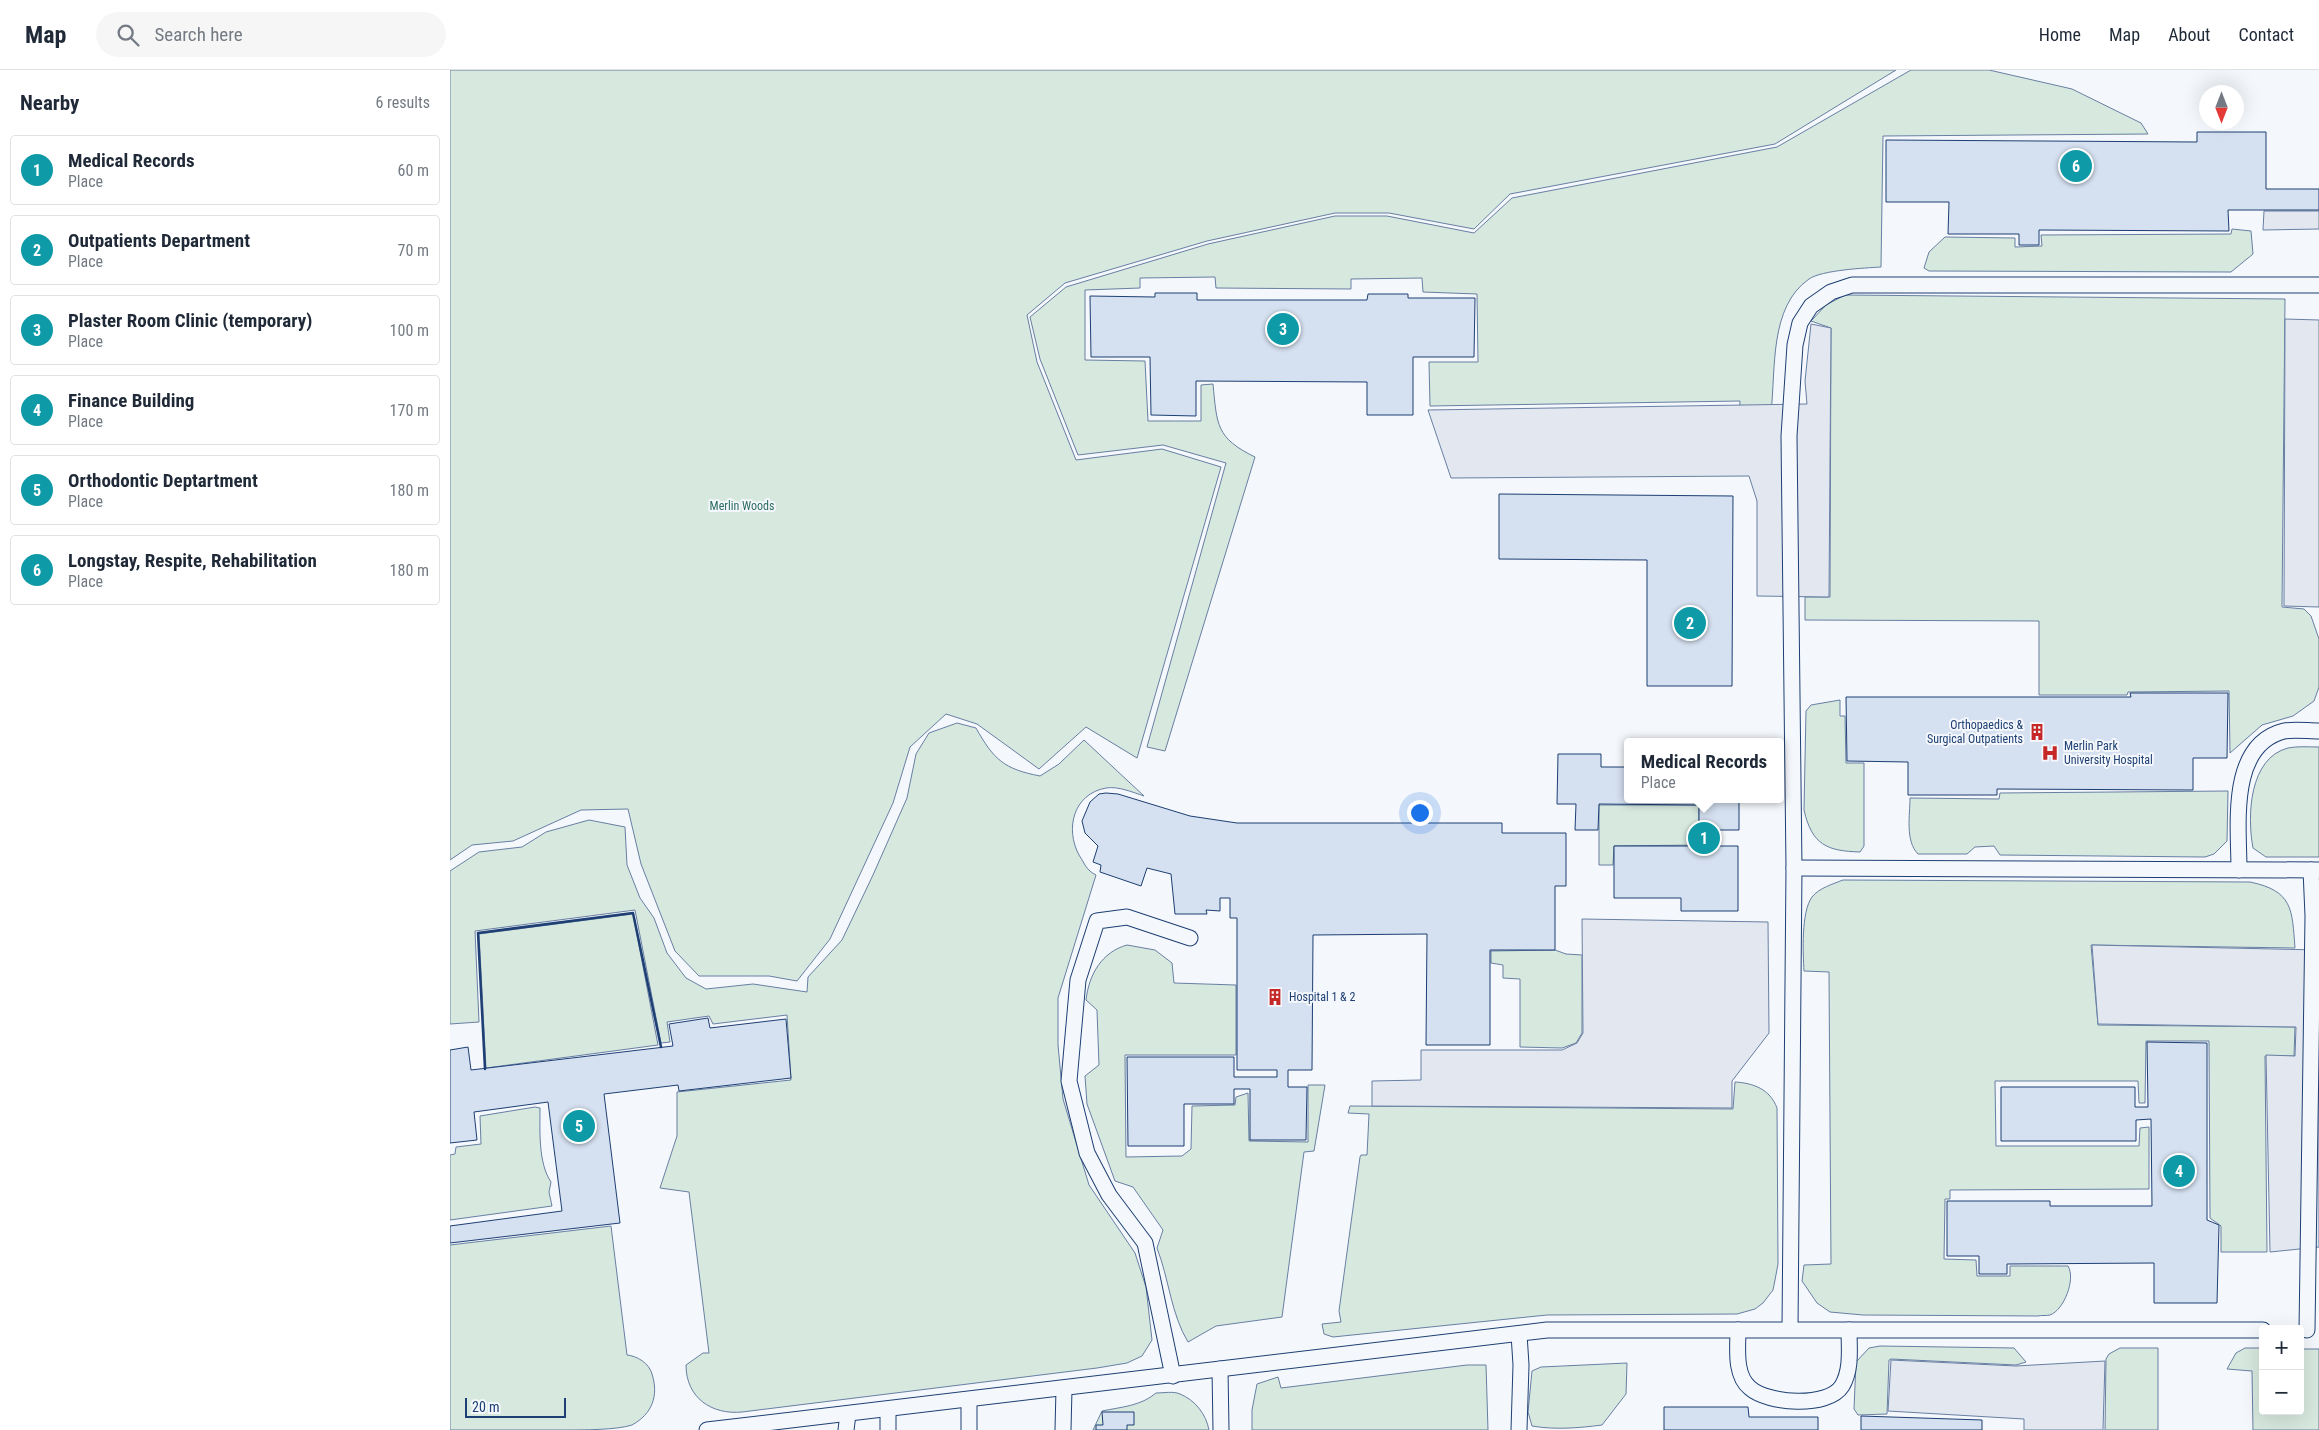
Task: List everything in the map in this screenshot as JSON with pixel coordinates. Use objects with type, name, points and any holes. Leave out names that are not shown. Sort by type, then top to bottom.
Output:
[{"type":"lane","points":[[1790,1329],[1794,868],[1789,436],[1795,345],[1800,323],[1811,306],[1831,292],[1852,285],[2319,285]]},
{"type":"lane","points":[[2239,870],[2239,801],[2248,759],[2258,744],[2284,732],[2319,731]]},
{"type":"lane","points":[[1794,868],[2315,870],[2312,916],[2309,1330]]},
{"type":"lane","points":[[1173,1376],[1145,1243],[1109,1195],[1087,1153],[1069,1081],[1078,980],[1097,921],[1127,917],[1190,938]]},
{"type":"lane","points":[[707,1430],[888,1410],[1547,1330],[2259,1330]]},
{"type":"lane","points":[[1738,1330],[1738,1358],[1741,1374],[1749,1388],[1765,1397],[1789,1401],[1825,1399],[1840,1388],[1847,1377],[1849,1330]]},
{"type":"lane","points":[[1519,1334],[1521,1365],[1520,1430]]},
{"type":"lane","points":[[1220,1369],[1221,1430]]},
{"type":"lane","points":[[1063,1430],[1064,1389]]},
{"type":"lane","points":[[969,1400],[969,1430]]},
{"type":"lane","points":[[888,1410],[888,1430]]},
{"type":"lane","points":[[846,1430],[848,1414]]},
{"type":"green space","name":"Merlin Woods","points":[[450,70],[1896,70],[1775,144],[1510,194],[1474,229],[1389,213],[1335,213],[1207,241],[1065,283],[1027,315],[1037,362],[1076,460],[1162,449],[1221,467],[1137,758],[1086,727],[1039,769],[977,724],[946,714],[910,747],[893,803],[830,939],[797,981],[769,976],[699,976],[675,951],[641,864],[628,809],[581,810],[513,841],[472,845],[450,860]]},
{"type":"green space","points":[[1911,70],[1989,70],[2072,89],[2141,123],[2148,134],[1883,136],[1881,267],[1823,273],[1809,279],[1796,291],[1787,306],[1777,340],[1771,412],[1739,426],[1740,401],[1430,406],[1429,362],[1478,362],[1477,294],[1423,292],[1422,278],[1351,279],[1351,289],[1216,288],[1215,277],[1140,278],[1140,288],[1085,290],[1085,360],[1145,361],[1148,421],[1201,421],[1201,385],[1213,384],[1216,410],[1221,429],[1233,443],[1255,457],[1165,751],[1147,747],[1226,463],[1163,445],[1078,455],[1040,359],[1030,317],[1066,287],[1208,244],[1335,216],[1387,216],[1474,233],[1512,198],[1777,147]]},
{"type":"green space","points":[[2232,229],[2251,231],[2253,254],[2231,272],[1929,271],[1924,268],[1929,252],[1945,237],[2015,238],[2015,247],[2042,246],[2041,235],[2231,234]]},
{"type":"green space","points":[[1845,295],[2285,299],[2282,607],[2304,609],[2311,616],[2319,639],[2319,687],[2314,701],[2293,716],[2262,725],[2230,753],[2229,691],[2128,692],[2127,695],[2039,695],[2039,621],[1805,620],[1805,597],[1830,597],[1831,328],[1811,321],[1826,305]]},
{"type":"green space","points":[[1840,700],[1840,716],[1845,716],[1846,763],[1864,763],[1864,846],[1860,852],[1838,850],[1823,844],[1811,831],[1804,810],[1806,711],[1811,705]]},
{"type":"green space","points":[[957,723],[976,728],[989,748],[1001,761],[1017,770],[1040,776],[1059,764],[1084,740],[1144,796],[1130,791],[1106,788],[1086,797],[1079,805],[1075,814],[1073,834],[1075,845],[1086,866],[1096,875],[1058,998],[1058,1045],[1063,1099],[1089,1185],[1135,1253],[1146,1287],[1152,1340],[1142,1356],[1127,1363],[1097,1368],[742,1412],[721,1411],[703,1402],[696,1395],[687,1377],[686,1365],[703,1353],[709,1353],[689,1192],[660,1188],[677,1136],[677,1092],[791,1080],[787,1015],[713,1024],[709,1016],[667,1022],[670,1042],[661,1043],[635,910],[475,931],[479,1022],[450,1024],[450,871],[479,852],[522,847],[546,832],[589,820],[625,827],[627,865],[640,898],[654,918],[667,953],[686,978],[706,989],[753,984],[807,992],[808,977],[842,940],[873,875],[907,798],[916,754],[929,733]]},
{"type":"green space","points":[[2292,747],[2319,747],[2319,857],[2266,857],[2253,848],[2251,835],[2251,805],[2258,776],[2265,763],[2275,754]]},
{"type":"green space","points":[[2228,791],[2227,841],[2214,854],[2205,857],[2000,855],[1994,846],[1975,847],[1967,854],[1918,854],[1911,842],[1910,798],[1999,799],[2000,793]]},
{"type":"green space","points":[[1599,805],[1699,805],[1699,845],[1614,846],[1613,865],[1599,865]]},
{"type":"green space","points":[[1843,880],[2250,882],[2275,891],[2282,897],[2288,904],[2291,912],[2295,948],[2091,945],[2098,1025],[2295,1027],[2294,1056],[2265,1056],[2267,1252],[2221,1252],[2221,1226],[2210,1218],[2209,1041],[2146,1041],[2145,1103],[2139,1103],[2138,1081],[1995,1081],[1996,1146],[2139,1146],[2140,1128],[2149,1127],[2149,1189],[1950,1190],[1950,1199],[1945,1199],[1944,1259],[1976,1260],[1977,1276],[2010,1276],[2010,1266],[2068,1266],[2071,1278],[2070,1286],[2064,1301],[2055,1312],[2050,1315],[2038,1316],[1863,1315],[1830,1312],[1817,1303],[1802,1281],[1804,1265],[1831,1264],[1829,972],[1804,971],[1804,922],[1808,904],[1812,897],[1822,889]]},
{"type":"green space","points":[[633,914],[658,1045],[486,1068],[479,934]]},
{"type":"green space","points":[[1127,945],[1155,950],[1172,963],[1174,983],[1236,985],[1236,1055],[1125,1055],[1126,1157],[1182,1156],[1191,1149],[1192,1106],[1235,1105],[1236,1097],[1248,1093],[1249,1141],[1308,1142],[1308,1085],[1325,1085],[1314,1151],[1304,1152],[1282,1317],[1216,1326],[1188,1342],[1174,1308],[1157,1248],[1163,1230],[1133,1187],[1115,1181],[1087,1104],[1085,1076],[1099,1065],[1097,1010],[1086,1000],[1090,981],[1098,965],[1110,953]]},
{"type":"green space","points":[[1555,950],[1566,954],[1582,955],[1582,1033],[1576,1043],[1562,1048],[1520,1047],[1520,979],[1503,978],[1503,965],[1491,963],[1491,951]]},
{"type":"green space","points":[[1735,1082],[1760,1088],[1770,1096],[1777,1108],[1778,1264],[1773,1290],[1763,1303],[1755,1309],[1737,1314],[1547,1315],[1333,1337],[1324,1334],[1322,1324],[1341,1322],[1339,1311],[1360,1157],[1361,1155],[1367,1155],[1369,1114],[1348,1113],[1350,1106],[1733,1109]]},
{"type":"green space","points":[[535,1107],[540,1108],[542,1156],[551,1182],[549,1192],[552,1206],[450,1220],[450,1155],[455,1154],[456,1147],[481,1144],[480,1116]]},
{"type":"green space","points":[[611,1226],[627,1355],[645,1363],[650,1370],[654,1382],[654,1397],[649,1410],[639,1421],[632,1425],[609,1429],[450,1430],[450,1245]]},
{"type":"green space","points":[[1880,1346],[2014,1348],[2026,1362],[2016,1365],[1891,1359],[1889,1360],[1887,1414],[1858,1415],[1854,1409],[1856,1362],[1869,1348]]},
{"type":"green space","points":[[2120,1348],[2158,1348],[2158,1430],[2105,1430],[2106,1359],[2109,1354]]},
{"type":"green space","points":[[2245,1348],[2259,1348],[2259,1415],[2304,1415],[2304,1349],[2319,1349],[2319,1430],[2253,1430],[2252,1371],[2227,1369],[2236,1353]]},
{"type":"green space","points":[[1627,1363],[1626,1394],[1602,1425],[1567,1428],[1532,1426],[1528,1412],[1532,1371],[1541,1367]]},
{"type":"green space","points":[[1467,1365],[1486,1365],[1488,1430],[1252,1430],[1252,1410],[1257,1384],[1278,1377],[1281,1388]]},
{"type":"green space","points":[[1156,1393],[1178,1393],[1190,1400],[1202,1413],[1209,1430],[1093,1430],[1102,1411],[1144,1401]]},
{"type":"shaded area","points":[[2264,211],[2319,211],[2319,229],[2263,230]]},
{"type":"shaded area","points":[[2285,319],[2319,320],[2319,607],[2284,606]]},
{"type":"shaded area","points":[[1811,324],[1831,328],[1829,597],[1757,596],[1757,501],[1749,476],[1451,478],[1428,410],[1807,404],[1805,381]]},
{"type":"shaded area","points":[[1582,919],[1768,922],[1769,1033],[1732,1081],[1732,1108],[1372,1106],[1372,1081],[1421,1080],[1421,1050],[1562,1050],[1577,1043],[1583,1033]]},
{"type":"shaded area","points":[[2092,945],[2319,950],[2319,1247],[2270,1252],[2266,1055],[2295,1056],[2296,1027],[2098,1024]]},
{"type":"shaded area","points":[[1891,1360],[2016,1366],[2105,1361],[2103,1430],[2024,1430],[2024,1419],[1888,1411]]},
{"type":"building","points":[[2197,132],[2266,132],[2266,189],[2319,189],[2319,210],[2228,210],[2229,231],[2039,230],[2039,245],[2019,245],[2019,234],[1948,234],[1949,202],[1886,202],[1886,140],[2197,142]]},
{"type":"building","points":[[1155,293],[1197,293],[1197,300],[1367,300],[1368,294],[1408,294],[1408,298],[1475,298],[1474,357],[1413,357],[1413,415],[1367,415],[1367,382],[1196,381],[1196,416],[1151,415],[1150,357],[1091,357],[1090,296],[1155,297]]},
{"type":"building","points":[[1499,494],[1733,496],[1732,686],[1647,686],[1647,560],[1499,559]]},
{"type":"building","name":"Orthopaedics & Surgical Outpatients","points":[[2130,693],[2228,693],[2227,758],[2193,758],[2193,790],[1997,789],[1997,795],[1908,795],[1908,762],[1847,761],[1846,697],[2131,697]]},
{"type":"building","points":[[1558,754],[1601,754],[1601,767],[1624,767],[1624,803],[1739,803],[1739,830],[1709,830],[1709,846],[1738,846],[1738,911],[1681,911],[1681,898],[1614,898],[1614,846],[1699,846],[1699,805],[1599,804],[1598,830],[1575,830],[1576,804],[1557,804]]},
{"type":"building","name":"Hospital 1 & 2","points":[[1099,794],[1118,794],[1190,816],[1237,823],[1502,823],[1502,833],[1566,833],[1566,886],[1555,886],[1555,950],[1490,950],[1490,1045],[1426,1045],[1427,934],[1313,935],[1312,1070],[1288,1070],[1288,1087],[1307,1087],[1306,1140],[1250,1140],[1250,1089],[1234,1089],[1234,1104],[1184,1104],[1184,1146],[1128,1146],[1127,1057],[1234,1057],[1234,1077],[1277,1077],[1277,1070],[1237,1070],[1237,918],[1230,918],[1230,898],[1220,898],[1220,911],[1206,910],[1207,914],[1175,914],[1171,874],[1147,868],[1141,886],[1100,872],[1101,865],[1093,862],[1098,846],[1085,833],[1082,821],[1090,802]]},
{"type":"building","points":[[708,1018],[710,1028],[786,1019],[791,1078],[679,1091],[678,1085],[604,1094],[620,1223],[450,1243],[450,1226],[562,1211],[548,1102],[474,1112],[477,1140],[450,1143],[450,1050],[468,1047],[471,1070],[673,1046],[669,1024]]},
{"type":"building","points":[[2147,1042],[2207,1043],[2207,1220],[2219,1225],[2217,1303],[2154,1303],[2154,1263],[2007,1264],[2007,1274],[1979,1274],[1979,1256],[1947,1256],[1947,1201],[2050,1201],[2050,1206],[2152,1206],[2151,1119],[2136,1120],[2136,1141],[2001,1141],[2001,1087],[2135,1087],[2135,1107],[2148,1107]]},
{"type":"building","points":[[1664,1407],[1748,1407],[1749,1417],[1818,1417],[1818,1430],[1664,1430]]},
{"type":"building","points":[[1102,1412],[1134,1412],[1134,1425],[1127,1425],[1127,1430],[1096,1430],[1096,1425],[1103,1425]]},
{"type":"building","points":[[1861,1416],[1982,1420],[1982,1430],[1861,1430]]},
{"type":"wall","points":[[485,1069],[478,933],[633,913],[661,1047]]},
{"type":"place","name":"Longstay, Respite, Rehabilitation","points":[[2076,166]]},
{"type":"place","name":"Plaster Room Clinic (temporary)","points":[[1283,329]]},
{"type":"place","name":"Outpatients Department","points":[[1690,623]]},
{"type":"place","name":"Orthopaedics & Surgical Outpatients","points":[[2037,732]]},
{"type":"place","name":"Merlin Park University Hospital","points":[[2050,753]]},
{"type":"place","name":"Medical Records","points":[[1704,838]]},
{"type":"place","name":"Hospital 1 & 2","points":[[1275,997]]},
{"type":"place","name":"Orthodontic Deptartment","points":[[579,1126]]},
{"type":"place","name":"Finance Building","points":[[2179,1171]]}]
